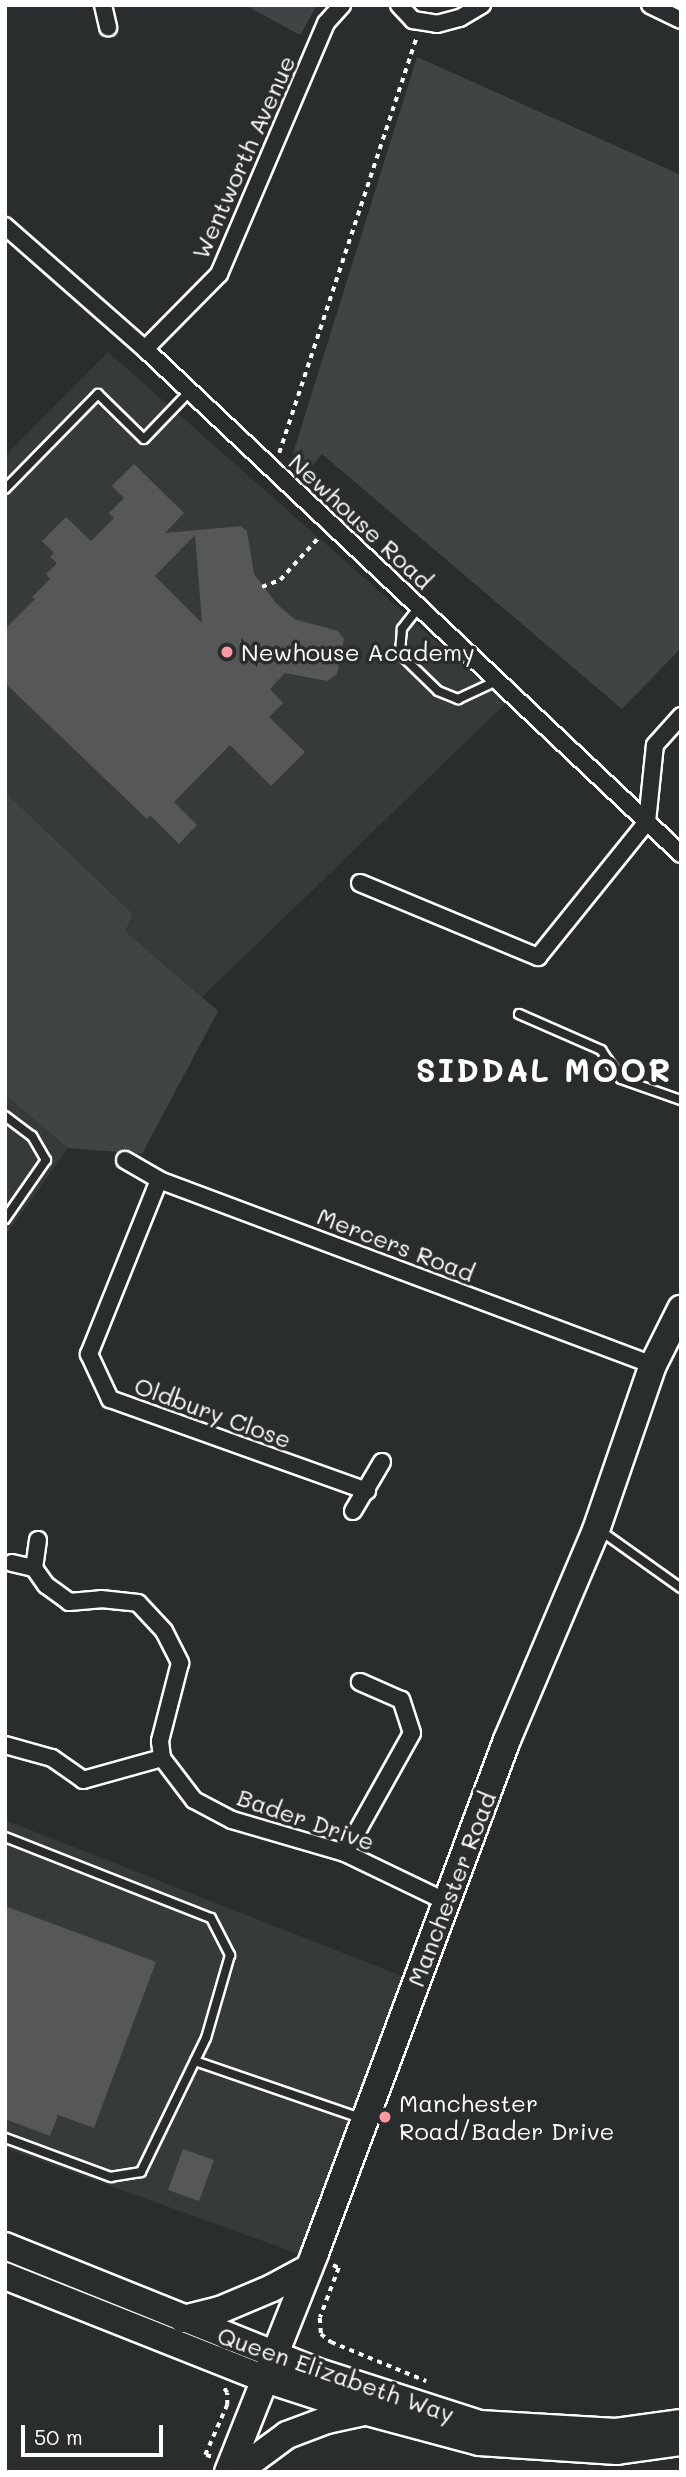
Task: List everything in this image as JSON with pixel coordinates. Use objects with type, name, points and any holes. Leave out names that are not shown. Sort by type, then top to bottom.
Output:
[{"type":"main road","name":"Manchester Road","points":[[228,2472],[309,2268],[507,1740],[596,1529],[653,1365],[681,1309]]},
{"type":"main road","name":"Queen Elizabeth Way","points":[[5,2246],[183,2319],[270,2367],[367,2412],[478,2442],[617,2451],[681,2441]]},
{"type":"main road","points":[[183,2319],[220,2310],[272,2288],[309,2268]]},
{"type":"main road","name":"Queen Elizabeth Way","points":[[5,2276],[270,2367],[374,2392],[480,2424],[616,2432],[681,2423]]},
{"type":"main road","points":[[237,2472],[287,2435],[327,2420],[367,2412]]},
{"type":"street","points":[[103,5],[108,27]]},
{"type":"street","name":"Wentworth Avenue","points":[[145,349],[219,274],[326,23],[342,5]]},
{"type":"street","points":[[399,5],[413,20],[437,24],[460,18],[482,5]]},
{"type":"street","points":[[650,5],[681,20]]},
{"type":"street","name":"Newhouse Road","points":[[5,226],[145,349],[681,854]]},
{"type":"street","points":[[360,883],[538,957],[646,822],[656,745],[681,716]]},
{"type":"street","name":"Mercers Road","points":[[125,1160],[159,1180],[653,1365]]},
{"type":"street","name":"Oldbury Close","points":[[159,1180],[89,1354],[110,1399],[367,1491]]},
{"type":"street","points":[[353,1511],[382,1462]]},
{"type":"street","points":[[34,1568],[38,1540]]},
{"type":"street","points":[[5,1745],[52,1758],[83,1780],[162,1758],[160,1741],[180,1663],[164,1632],[138,1603],[101,1600],[69,1602],[46,1585],[34,1568],[12,1563]]},
{"type":"street","points":[[345,1853],[412,1733],[401,1700],[359,1682]]},
{"type":"street","name":"Bader Drive","points":[[162,1758],[194,1800],[232,1821],[345,1853],[447,1902]]},
{"type":"lane","points":[[5,489],[98,394],[144,439],[190,391]]},
{"type":"lane","points":[[419,607],[402,629],[400,654],[438,691],[458,699],[498,681]]},
{"type":"lane","points":[[519,1014],[601,1050],[621,1079],[681,1100]]},
{"type":"lane","points":[[5,1116],[32,1136],[46,1160],[5,1219]]},
{"type":"lane","points":[[596,1529],[608,1534],[681,1588]]},
{"type":"lane","points":[[5,1837],[211,1918],[230,1955],[206,2038],[141,2172],[111,2177],[5,2138]]},
{"type":"lane","points":[[195,2061],[364,2119]]},
{"type":"path","points":[[268,465],[281,450],[412,53],[419,22]]},
{"type":"path","points":[[262,587],[280,580],[330,523]]},
{"type":"path","points":[[320,2318],[321,2334],[331,2343],[433,2384]]},
{"type":"path","points":[[216,2381],[227,2393],[223,2416]]},
{"type":"shaded area","points":[[245,5],[317,5],[300,35]]},
{"type":"shaded area","points":[[417,57],[681,175],[681,648],[622,709],[322,454],[303,476],[290,463]]},
{"type":"shaded area","name":"Newhouse Academy","points":[[108,352],[506,703],[202,997],[125,931],[133,914],[7,794],[5,456]]},
{"type":"shaded area","points":[[5,761],[7,794],[133,914],[125,931],[218,1011],[142,1154],[68,1148],[5,1095]]},
{"type":"shaded area","points":[[5,1095],[68,1148],[5,1236]]},
{"type":"shaded area","points":[[5,1820],[404,1977],[299,2254],[5,2148]]},
{"type":"building","points":[[134,464],[184,513],[165,533],[241,526],[247,531],[254,574],[276,603],[294,619],[338,631],[344,639],[337,674],[327,681],[285,673],[270,689],[283,703],[269,717],[305,752],[271,786],[230,745],[174,802],[197,825],[179,844],[150,815],[147,819],[5,683],[5,629],[35,599],[32,597],[50,579],[46,574],[57,563],[50,557],[54,553],[42,541],[66,517],[91,541],[114,518],[109,513],[124,498],[112,486]],"holes":[[[195,535],[202,623],[155,576]]]},
{"type":"building","points":[[5,1906],[156,1962],[94,2128],[58,2115],[50,2136],[5,2119]]},
{"type":"building","points":[[183,2149],[214,2160],[199,2201],[168,2190]]},
{"type":"place","name":"Newhouse Academy","points":[[227,652]]},
{"type":"place","name":"Manchester Road/Bader Drive","points":[[385,2117]]},
{"type":"district","name":"SIDDAL MOOR","points":[[544,1069]]}]
